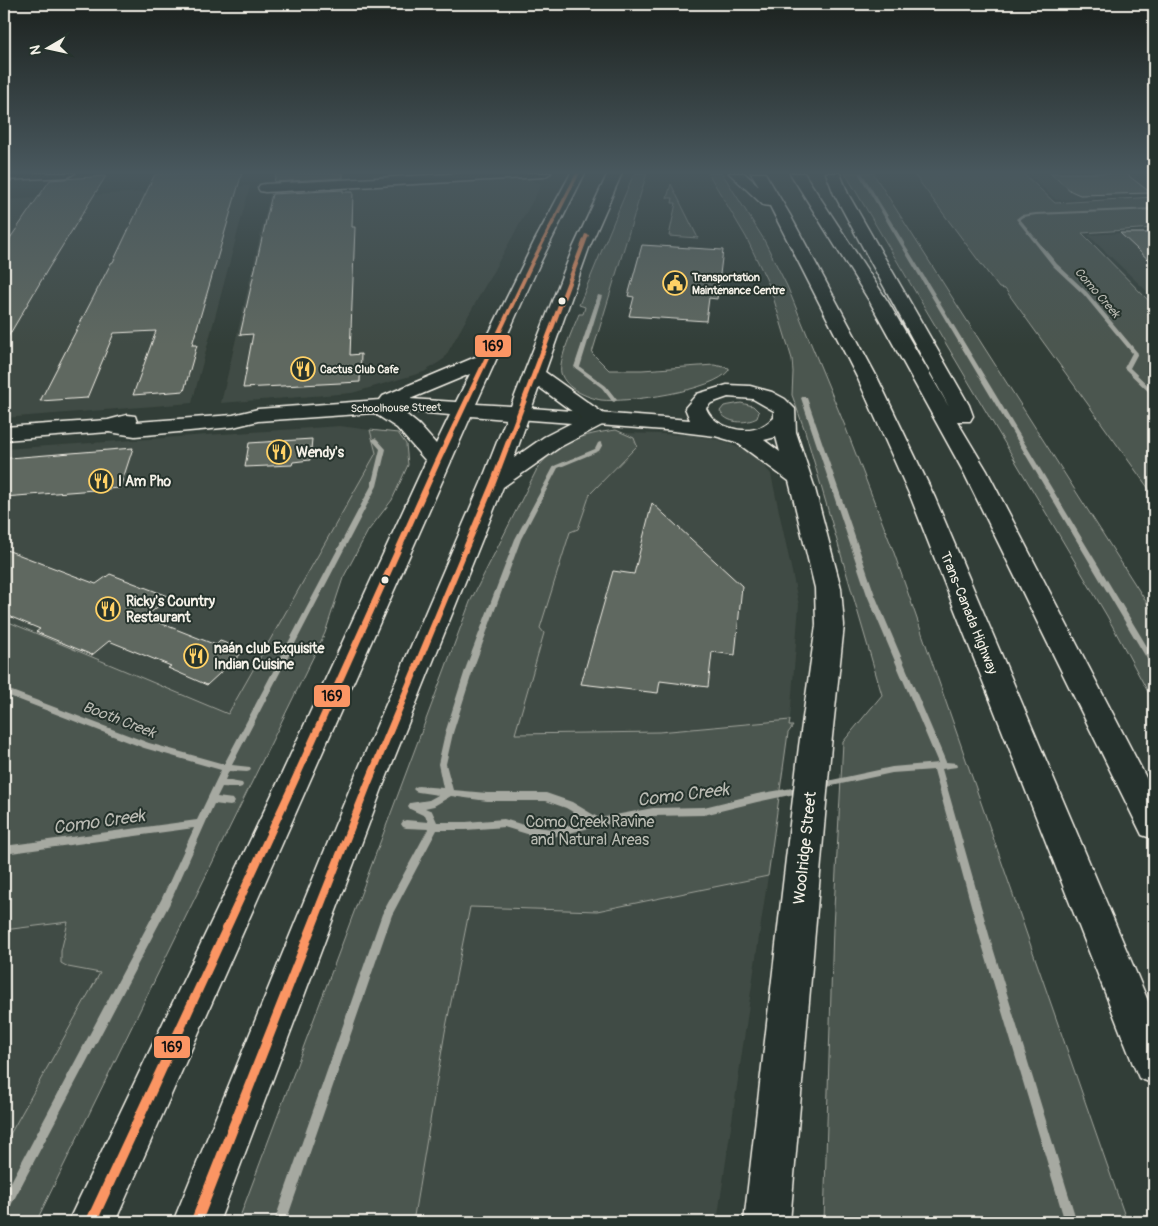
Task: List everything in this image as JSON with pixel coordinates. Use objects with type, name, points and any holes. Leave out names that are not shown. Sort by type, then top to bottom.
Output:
[{"type":"main road","points":[[91,1222],[294,782],[438,461],[464,409],[485,360],[533,230]]},
{"type":"main road","points":[[196,1222],[367,786],[494,482],[518,413],[535,374],[589,230]]},
{"type":"main road","name":"Trans-Canada Highway","points":[[790,230],[868,379],[923,498],[1154,1064]]},
{"type":"main road","points":[[833,230],[879,302],[975,471],[1154,825]]},
{"type":"main road","points":[[862,230],[959,405],[975,471]]},
{"type":"main road","points":[[375,406],[485,360]]},
{"type":"main road","points":[[494,482],[552,442],[596,420],[535,374]]},
{"type":"main road","name":"Schoolhouse Street","points":[[624,419],[727,391],[756,393],[779,404],[786,414],[785,420]]},
{"type":"main road","points":[[702,399],[697,405],[695,412],[698,418],[714,430]]},
{"type":"main road","points":[[375,406],[392,413],[410,425],[438,461]]},
{"type":"main road","name":"Schoolhouse Street","points":[[4,433],[108,426],[135,428],[233,421],[258,415],[375,406],[420,406],[596,420],[624,419],[714,430],[742,436]]},
{"type":"main road","points":[[742,436],[771,432],[780,427],[785,420]]},
{"type":"main road","name":"Woolridge Street","points":[[766,1222],[806,829],[830,625],[828,588],[807,502],[785,432],[785,420]]},
{"type":"main road","points":[[742,436],[798,477]]},
{"type":"shaded area","points":[[4,230],[238,230],[192,403],[4,418]]},
{"type":"shaded area","points":[[261,230],[516,230],[444,359],[424,372],[352,393],[221,403]]},
{"type":"shaded area","points":[[1154,231],[1154,298],[1088,235]]},
{"type":"shaded area","points":[[340,426],[370,430],[376,453],[228,714],[4,620],[4,449]]},
{"type":"shaded area","points":[[624,433],[692,435],[719,440],[745,450],[759,460],[771,474],[799,605],[790,720],[659,732],[514,734],[544,634],[539,628],[570,532],[578,529],[590,494],[637,446],[634,438]]},
{"type":"shaded area","points":[[768,876],[717,1222],[413,1222],[445,1032],[470,906],[597,911]]},
{"type":"shaded area","points":[[152,902],[4,1191],[4,921]]},
{"type":"green space","points":[[610,230],[630,230],[592,353],[609,370],[642,370],[714,365],[729,368],[729,370],[706,384],[669,394],[629,400],[601,400],[589,397],[567,384],[561,373],[562,360],[570,335],[579,314],[583,314],[585,307],[579,305]]},
{"type":"green space","points":[[670,230],[694,230],[698,238],[669,236]]},
{"type":"green space","points":[[742,230],[758,230],[787,286],[845,426],[893,550],[1127,1222],[824,1222],[833,927],[843,742],[882,695],[805,431],[792,395],[792,359],[770,287]]},
{"type":"green space","points":[[879,230],[909,230],[1154,614],[1154,703],[1107,616]]},
{"type":"green space","points":[[956,230],[1122,230],[1082,233],[1154,306],[1154,496],[1005,289],[999,288]]},
{"type":"green space","points":[[741,403],[753,406],[759,412],[757,418],[742,422],[731,421],[720,411],[724,406]]},
{"type":"green space","points":[[370,430],[398,433],[406,444],[408,465],[392,500],[368,531],[343,578],[325,633],[36,1222],[4,1222],[4,1145],[100,973],[68,967],[61,963],[61,951],[68,922],[4,930],[4,620],[228,714],[376,453]]},
{"type":"green space","name":"Como Creek Ravine and Natural Areas","points":[[616,430],[634,438],[637,446],[590,494],[578,529],[570,532],[540,628],[544,633],[515,734],[659,732],[790,720],[789,726],[793,726],[788,733],[768,876],[597,911],[470,907],[445,1032],[413,1222],[238,1222],[470,602],[537,469],[553,452],[572,441],[593,434]]},
{"type":"building","points":[[16,230],[72,230],[4,344],[4,247]]},
{"type":"building","points":[[128,230],[225,230],[192,345],[197,345],[184,391],[133,395],[156,331],[114,333],[87,398],[40,401],[111,263]]},
{"type":"building","points":[[264,230],[355,230],[350,355],[361,354],[360,382],[243,388],[253,334],[240,335]]},
{"type":"building","points":[[1120,233],[1154,233],[1154,265]]},
{"type":"building","name":"Transportation Maintenance Centre","points":[[642,245],[723,250],[717,299],[709,298],[706,321],[629,316],[634,297],[628,296]]},
{"type":"building","name":"Wendy's","points":[[312,439],[310,460],[293,462],[292,465],[245,467],[249,443]]},
{"type":"building","points":[[133,448],[120,488],[4,497],[4,468],[9,458]]},
{"type":"building","points":[[652,503],[742,586],[735,655],[712,652],[708,687],[660,681],[658,693],[581,684],[613,571],[634,574]]},
{"type":"building","points":[[4,549],[96,584],[110,574],[170,597],[145,617],[216,645],[220,641],[245,650],[207,685],[168,668],[171,666],[109,641],[92,655],[36,632],[40,629],[4,614]]},
{"type":"waterway","points":[[894,230],[1154,664]]},
{"type":"waterway","name":"Como Creek","points":[[1027,230],[1055,265],[1085,293],[1135,353],[1127,368],[1154,394]]},
{"type":"waterway","points":[[600,296],[577,367],[604,387],[614,400]]},
{"type":"waterway","points":[[804,398],[871,595],[943,765]]},
{"type":"waterway","points":[[226,768],[374,486],[383,449],[375,440]]},
{"type":"waterway","points":[[449,793],[442,764],[449,733],[470,667],[518,539],[556,467],[597,450],[600,444]]},
{"type":"waterway","name":"Booth Creek","points":[[4,691],[147,746],[226,768]]},
{"type":"waterway","name":"Como Creek","points":[[937,766],[954,765]]},
{"type":"waterway","name":"Como Creek","points":[[818,786],[892,770],[937,766]]},
{"type":"waterway","points":[[937,766],[985,938],[1071,1222]]},
{"type":"waterway","points":[[219,783],[226,768]]},
{"type":"waterway","points":[[226,768],[247,769]]},
{"type":"waterway","points":[[211,800],[219,783]]},
{"type":"waterway","points":[[219,783],[239,785]]},
{"type":"waterway","points":[[418,789],[449,793]]},
{"type":"waterway","name":"Como Creek","points":[[598,822],[653,812],[704,811],[804,789]]},
{"type":"waterway","points":[[414,806],[431,803],[449,793]]},
{"type":"waterway","name":"Como Creek","points":[[449,793],[487,797],[546,797],[569,805],[598,822]]},
{"type":"waterway","points":[[4,1207],[165,902],[211,800]]},
{"type":"waterway","points":[[211,800],[230,802]]},
{"type":"waterway","points":[[413,806],[429,814],[434,826]]},
{"type":"waterway","points":[[434,826],[504,823],[527,830],[553,833],[598,822]]},
{"type":"waterway","name":"Como Creek","points":[[4,850],[199,824]]},
{"type":"waterway","points":[[406,824],[434,826]]},
{"type":"waterway","points":[[280,1222],[387,914],[434,826]]},
{"type":"transit line","name":"169","points":[[91,1222],[294,782],[438,461],[549,230]]},
{"type":"transit line","name":"169","points":[[196,1222],[367,786],[493,483],[587,235]]},
{"type":"place","name":"Transportation Maintenance Centre","points":[[675,283]]},
{"type":"place","name":"Cactus Club Cafe","points":[[303,369]]},
{"type":"place","name":"Wendy's","points":[[279,452]]},
{"type":"place","name":"I Am Pho","points":[[101,481]]},
{"type":"place","name":"Ricky's Country Restaurant","points":[[108,609]]},
{"type":"place","name":"naán club Exquisite Indian Cuisine","points":[[196,656]]}]
